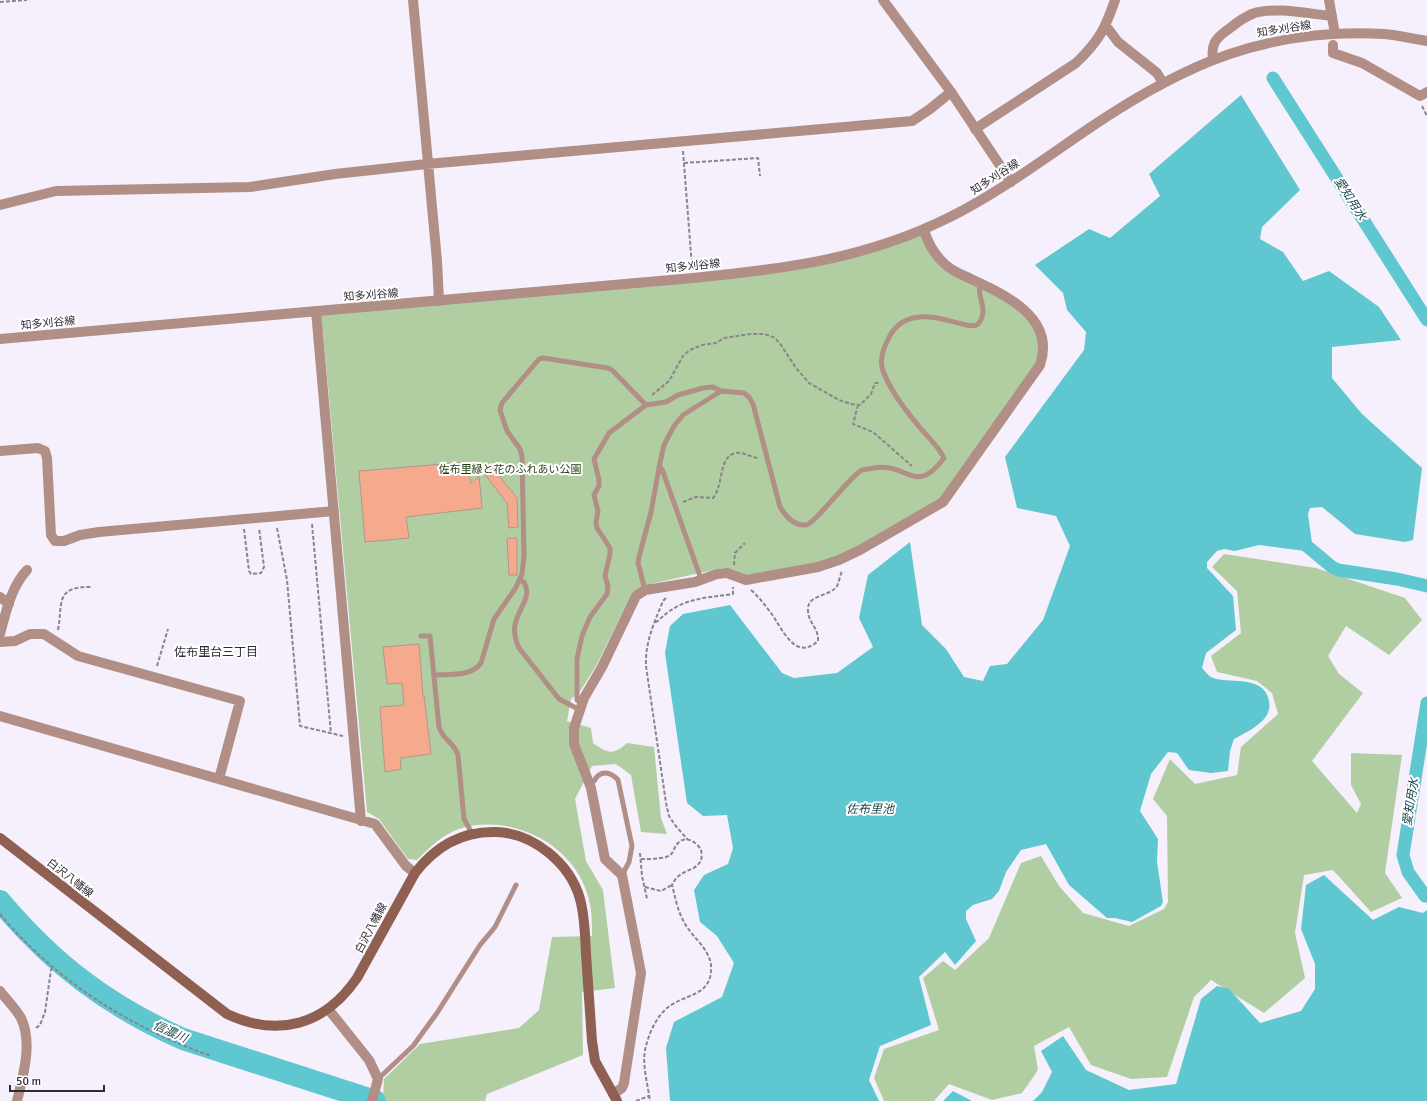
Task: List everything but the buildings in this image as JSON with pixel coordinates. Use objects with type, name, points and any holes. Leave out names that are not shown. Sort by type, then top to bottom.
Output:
[{"type":"main road","name":"白沢八幡線","points":[[0,838],[227,1014],[244,1022],[280,1027],[307,1020],[329,1010],[346,994],[357,978],[416,873],[424,862],[443,846],[472,833],[490,832],[509,834],[535,844],[552,856],[575,885],[580,900],[585,923],[592,1041],[595,1060],[615,1098]]},
{"type":"street","points":[[413,0],[437,261],[439,301]]},
{"type":"street","points":[[883,0],[951,92],[1011,182]]},
{"type":"street","points":[[976,129],[1076,63],[1096,43],[1106,26],[1115,0]]},
{"type":"street","points":[[1329,0],[1335,34]]},
{"type":"street","points":[[1213,59],[1213,44],[1216,38],[1241,20],[1253,14],[1280,12],[1332,16]]},
{"type":"street","points":[[1106,26],[1118,42],[1157,73],[1164,83]]},
{"type":"street","name":"知多刈谷線","points":[[0,339],[693,278],[772,270],[832,260],[872,249],[924,230],[975,204],[1011,182],[1093,126],[1164,83],[1213,59],[1267,42],[1335,34],[1385,34],[1427,41]]},
{"type":"street","points":[[1333,45],[1333,53],[1362,63],[1420,96],[1427,92]]},
{"type":"street","points":[[0,205],[56,191],[250,187],[334,174],[427,164],[912,120],[930,109],[951,92]]},
{"type":"street","points":[[615,1098],[624,1082],[640,972],[622,875],[605,859],[589,783],[574,744],[574,728],[581,707],[636,596],[645,590],[726,573],[746,580],[818,567],[843,558],[943,502],[1040,365],[1044,346],[1038,326],[1022,307],[946,265],[929,244],[924,230]]},
{"type":"street","points":[[316,311],[361,821]]},
{"type":"street","points":[[0,451],[38,448],[44,451],[47,458],[51,535],[55,541],[64,541],[80,535],[99,532],[274,515],[334,511]]},
{"type":"street","points":[[0,634],[9,604],[19,579],[27,570]]},
{"type":"street","points":[[0,597],[9,604]]},
{"type":"street","points":[[0,642],[15,641],[30,634],[44,634],[78,656],[240,701],[219,779]]},
{"type":"street","points":[[0,716],[375,824],[406,866],[416,873]]},
{"type":"street","points":[[0,991],[21,1017],[26,1031],[26,1051],[17,1101]]},
{"type":"street","points":[[329,1010],[369,1060],[378,1079],[374,1097]]},
{"type":"lane","points":[[581,707],[577,700],[577,658],[582,636],[590,617],[607,594],[608,586],[605,576],[610,548],[597,528],[596,522],[598,511],[594,495],[599,486],[599,480],[594,459],[609,433],[645,404],[666,402],[678,395],[703,388],[744,393],[749,397],[753,404],[780,507],[787,518],[796,524],[807,525],[813,521],[840,490],[862,470],[878,467],[892,468],[918,478],[925,477],[944,458],[914,421],[892,387],[883,369],[882,353],[887,341],[896,327],[912,319],[933,316],[974,327],[982,316],[983,310],[979,287],[981,283]]},
{"type":"lane","points":[[434,675],[470,673],[477,669],[481,663],[494,619],[520,580],[524,556],[522,456],[520,449],[507,432],[500,415],[502,403],[539,359],[543,358],[608,368],[612,370],[645,404]]},
{"type":"lane","points":[[645,590],[638,563],[651,512],[664,445],[674,426],[683,415],[721,390]]},
{"type":"lane","points":[[659,466],[662,469],[701,579]]},
{"type":"lane","points":[[520,580],[524,582],[527,594],[526,600],[515,620],[515,638],[519,648],[560,699],[581,707]]},
{"type":"lane","points":[[421,636],[430,636],[440,734],[455,746],[464,819],[472,833]]},
{"type":"lane","points":[[589,783],[594,781],[597,775],[602,773],[614,775],[618,780],[632,846],[629,862],[622,875]]},
{"type":"lane","points":[[378,1079],[413,1046],[437,1013],[480,945],[495,927],[516,885]]},
{"type":"path","points":[[0,2],[27,0]]},
{"type":"path","points":[[682,140],[693,278]]},
{"type":"path","points":[[684,163],[758,158],[760,176]]},
{"type":"path","points":[[645,404],[669,381],[683,356],[690,350],[702,344],[716,343],[724,338],[758,334],[766,334],[775,338],[809,383],[839,400],[858,405],[868,400],[875,383],[892,387]]},
{"type":"path","points":[[858,405],[853,424],[873,432],[918,470]]},
{"type":"path","points":[[675,507],[696,497],[713,498],[718,493],[721,483],[723,464],[730,456],[736,453],[752,457],[766,457]]},
{"type":"path","points":[[313,512],[312,523],[331,734]]},
{"type":"path","points":[[274,515],[287,580],[300,726],[354,739]]},
{"type":"path","points":[[243,518],[249,570],[252,574],[256,574],[261,573],[264,567],[258,517]]},
{"type":"path","points":[[746,580],[747,586],[759,597],[788,639],[798,647],[805,648],[818,641],[819,633],[809,618],[807,609],[810,602],[815,597],[832,591],[837,586],[843,566],[843,558]]},
{"type":"path","points":[[56,642],[61,600],[65,594],[80,586],[91,586]]},
{"type":"path","points":[[668,596],[663,601],[648,640],[646,650],[646,666],[666,803],[670,816],[675,825],[688,840]]},
{"type":"path","points":[[154,677],[168,629]]},
{"type":"path","points":[[642,859],[667,857],[672,854],[678,842],[688,840],[695,842],[702,854],[701,862],[680,873],[672,885],[661,891],[645,887]]},
{"type":"path","points":[[650,1101],[645,1056],[646,1047],[656,1022],[664,1010],[678,1001],[700,991],[708,983],[711,968],[710,957],[683,920],[672,885]]},
{"type":"path","points":[[0,914],[27,944],[77,986],[135,1024],[176,1044],[210,1056]]},
{"type":"path","points":[[26,1031],[36,1029],[42,1021],[51,970],[53,967]]},
{"type":"path","points":[[636,1101],[649,1096]]},
{"type":"green space","name":"佐布里緑と花のふれあい公園","points":[[924,230],[946,265],[993,290],[1038,326],[1042,357],[943,502],[839,560],[746,580],[727,573],[723,568],[650,584],[632,593],[596,666],[581,690],[571,699],[567,721],[591,728],[593,743],[606,751],[610,752],[618,750],[627,743],[654,747],[661,818],[667,834],[641,832],[631,775],[616,764],[592,766],[575,799],[586,861],[603,890],[615,988],[582,992],[583,1055],[487,1094],[485,1101],[387,1101],[383,1099],[384,1079],[420,1044],[519,1028],[539,1010],[552,937],[592,936],[591,914],[587,893],[579,875],[567,859],[553,846],[536,836],[517,829],[498,825],[478,825],[459,829],[447,835],[436,842],[417,860],[408,859],[379,819],[367,812],[323,332],[316,311],[772,270]]},
{"type":"green space","points":[[1224,554],[1316,568],[1405,598],[1422,620],[1389,655],[1346,626],[1328,656],[1339,674],[1363,693],[1312,761],[1357,813],[1361,804],[1351,785],[1351,753],[1402,755],[1385,873],[1402,898],[1371,912],[1333,870],[1304,875],[1295,933],[1305,978],[1264,1013],[1211,980],[1194,997],[1167,1077],[1131,1079],[1091,1065],[1069,1027],[1034,1046],[1038,1070],[1022,1093],[992,1100],[949,1084],[934,1101],[884,1101],[874,1078],[884,1049],[939,1030],[923,978],[943,961],[955,970],[989,938],[1021,863],[1041,856],[1059,886],[1083,913],[1129,926],[1164,909],[1168,902],[1167,816],[1153,799],[1170,759],[1195,784],[1237,775],[1241,747],[1278,714],[1272,693],[1257,681],[1217,672],[1211,656],[1241,633],[1237,591],[1212,567]]},
{"type":"water","name":"佐布里池","points":[[1241,95],[1300,190],[1262,227],[1260,239],[1283,252],[1303,281],[1329,271],[1379,307],[1401,340],[1332,347],[1332,378],[1362,414],[1422,468],[1413,540],[1405,542],[1355,534],[1322,507],[1310,508],[1308,514],[1312,543],[1305,551],[1259,545],[1235,551],[1224,549],[1217,551],[1207,562],[1207,568],[1233,596],[1236,630],[1206,653],[1202,668],[1211,677],[1252,683],[1260,687],[1266,692],[1269,701],[1269,708],[1263,720],[1252,729],[1234,739],[1230,751],[1228,771],[1211,773],[1189,770],[1177,753],[1168,752],[1151,774],[1140,811],[1158,839],[1157,862],[1163,902],[1161,906],[1132,922],[1115,918],[1107,918],[1069,885],[1046,844],[1021,850],[1006,872],[999,891],[992,899],[973,905],[966,911],[966,919],[976,941],[955,965],[945,952],[919,977],[931,1025],[880,1046],[869,1080],[879,1101],[670,1101],[666,1048],[674,1022],[722,997],[734,963],[717,936],[700,922],[694,890],[704,875],[728,864],[733,848],[727,815],[703,816],[687,803],[665,653],[670,626],[683,614],[730,605],[782,673],[794,678],[837,673],[873,647],[859,618],[868,575],[910,542],[922,625],[946,649],[964,677],[983,681],[990,666],[1007,664],[1043,620],[1070,546],[1056,516],[1017,508],[1005,457],[1084,350],[1086,332],[1067,310],[1063,293],[1035,265],[1089,229],[1110,238],[1160,196],[1149,174]]},
{"type":"water","points":[[1324,875],[1373,920],[1399,907],[1423,913],[1427,910],[1427,1101],[1033,1101],[1042,1092],[1052,1072],[1041,1051],[1063,1036],[1086,1070],[1129,1090],[1176,1084],[1201,999],[1217,986],[1229,989],[1260,1023],[1301,1011],[1315,989],[1315,964],[1301,929],[1306,885]]},
{"type":"water","points":[[953,1091],[972,1101],[943,1101]]},
{"type":"waterway","name":"愛知用水","points":[[1273,78],[1427,320]]},
{"type":"waterway","points":[[1296,537],[1332,567],[1338,570],[1397,579],[1427,586]]},
{"type":"waterway","name":"愛知用水","points":[[1425,896],[1408,872],[1403,855],[1427,703]]},
{"type":"waterway","name":"信濃川","points":[[0,901],[20,924],[61,964],[106,997],[156,1026],[183,1039],[375,1101]]},
{"type":"district","name":"佐布里台三丁目","points":[[216,652]]}]
